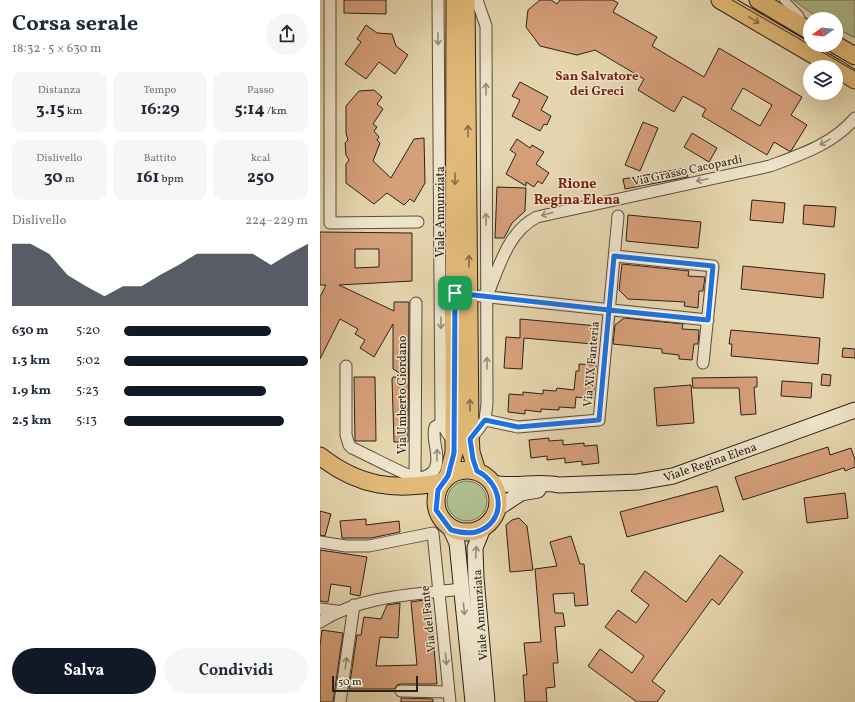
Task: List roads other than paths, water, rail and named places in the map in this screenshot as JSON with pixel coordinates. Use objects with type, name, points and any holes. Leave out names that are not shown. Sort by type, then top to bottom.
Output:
[{"type":"main road","name":"Viale Annunziata","points":[[455,0],[448,214],[462,294],[470,439],[473,459],[477,471]]},
{"type":"main road","points":[[720,0],[821,60]]},
{"type":"main road","points":[[758,0],[803,27]]},
{"type":"main road","name":"Viale Annunziata","points":[[445,479],[453,463],[462,294],[470,3]]},
{"type":"main road","points":[[843,49],[855,56]]},
{"type":"main road","points":[[843,73],[855,80]]},
{"type":"main road","name":"Viale Regina Elena","points":[[558,485],[638,482],[673,476],[855,410]]},
{"type":"main road","points":[[320,456],[343,473],[360,480],[384,486],[445,479],[462,470],[477,471],[493,483],[507,485],[549,483],[558,485]]},
{"type":"main road","points":[[320,466],[339,479],[376,493],[420,497],[436,510],[451,530],[467,533],[483,528],[495,516],[498,508],[498,495],[493,483]]},
{"type":"main road","points":[[436,510],[438,490],[445,479]]},
{"type":"main road","points":[[498,508],[521,494],[549,489],[558,485]]},
{"type":"main road","name":"Viale Annunziata","points":[[483,528],[475,548],[476,578],[487,702]]},
{"type":"main road","name":"Viale Annunziata","points":[[451,530],[457,543],[473,702]]},
{"type":"street","points":[[322,119],[322,42],[324,0]]},
{"type":"street","points":[[330,0],[325,132],[330,189],[330,223],[418,222]]},
{"type":"street","name":"Viale Annunziata","points":[[438,0],[448,214],[441,423]]},
{"type":"street","points":[[784,0],[799,15],[803,22]]},
{"type":"street","name":"Viale Annunziata","points":[[470,3],[486,26],[486,297],[488,404],[485,420],[470,439]]},
{"type":"street","name":"Via Grasso Cacopardi","points":[[486,297],[500,263],[514,237],[524,225],[537,217],[770,166],[801,154],[828,141],[839,134],[855,118]]},
{"type":"street","name":"Via XIX Fanteria","points":[[485,420],[518,427],[599,420],[618,216]]},
{"type":"street","points":[[614,256],[713,266],[703,363]]},
{"type":"street","points":[[462,294],[708,320]]},
{"type":"street","name":"Via Umberto Giordano","points":[[415,482],[416,303]]},
{"type":"street","points":[[346,366],[346,435],[349,445],[415,482],[428,476],[435,470],[438,450],[433,432],[434,427],[441,423],[447,430],[454,444]]},
{"type":"street","name":"Via del Fante","points":[[320,542],[346,546],[369,546],[433,532],[450,697]]},
{"type":"street","points":[[320,622],[337,611],[373,600],[462,589]]},
{"type":"street","points":[[340,702],[354,605]]},
{"type":"street","points":[[320,609],[337,611]]},
{"type":"street","points":[[401,691],[450,697]]},
{"type":"tram line","points":[[732,0],[855,71]]},
{"type":"district","name":"San Salvatore dei Greci","points":[[597,82]]},
{"type":"district","name":"Rione Regina Elena","points":[[577,192]]}]
